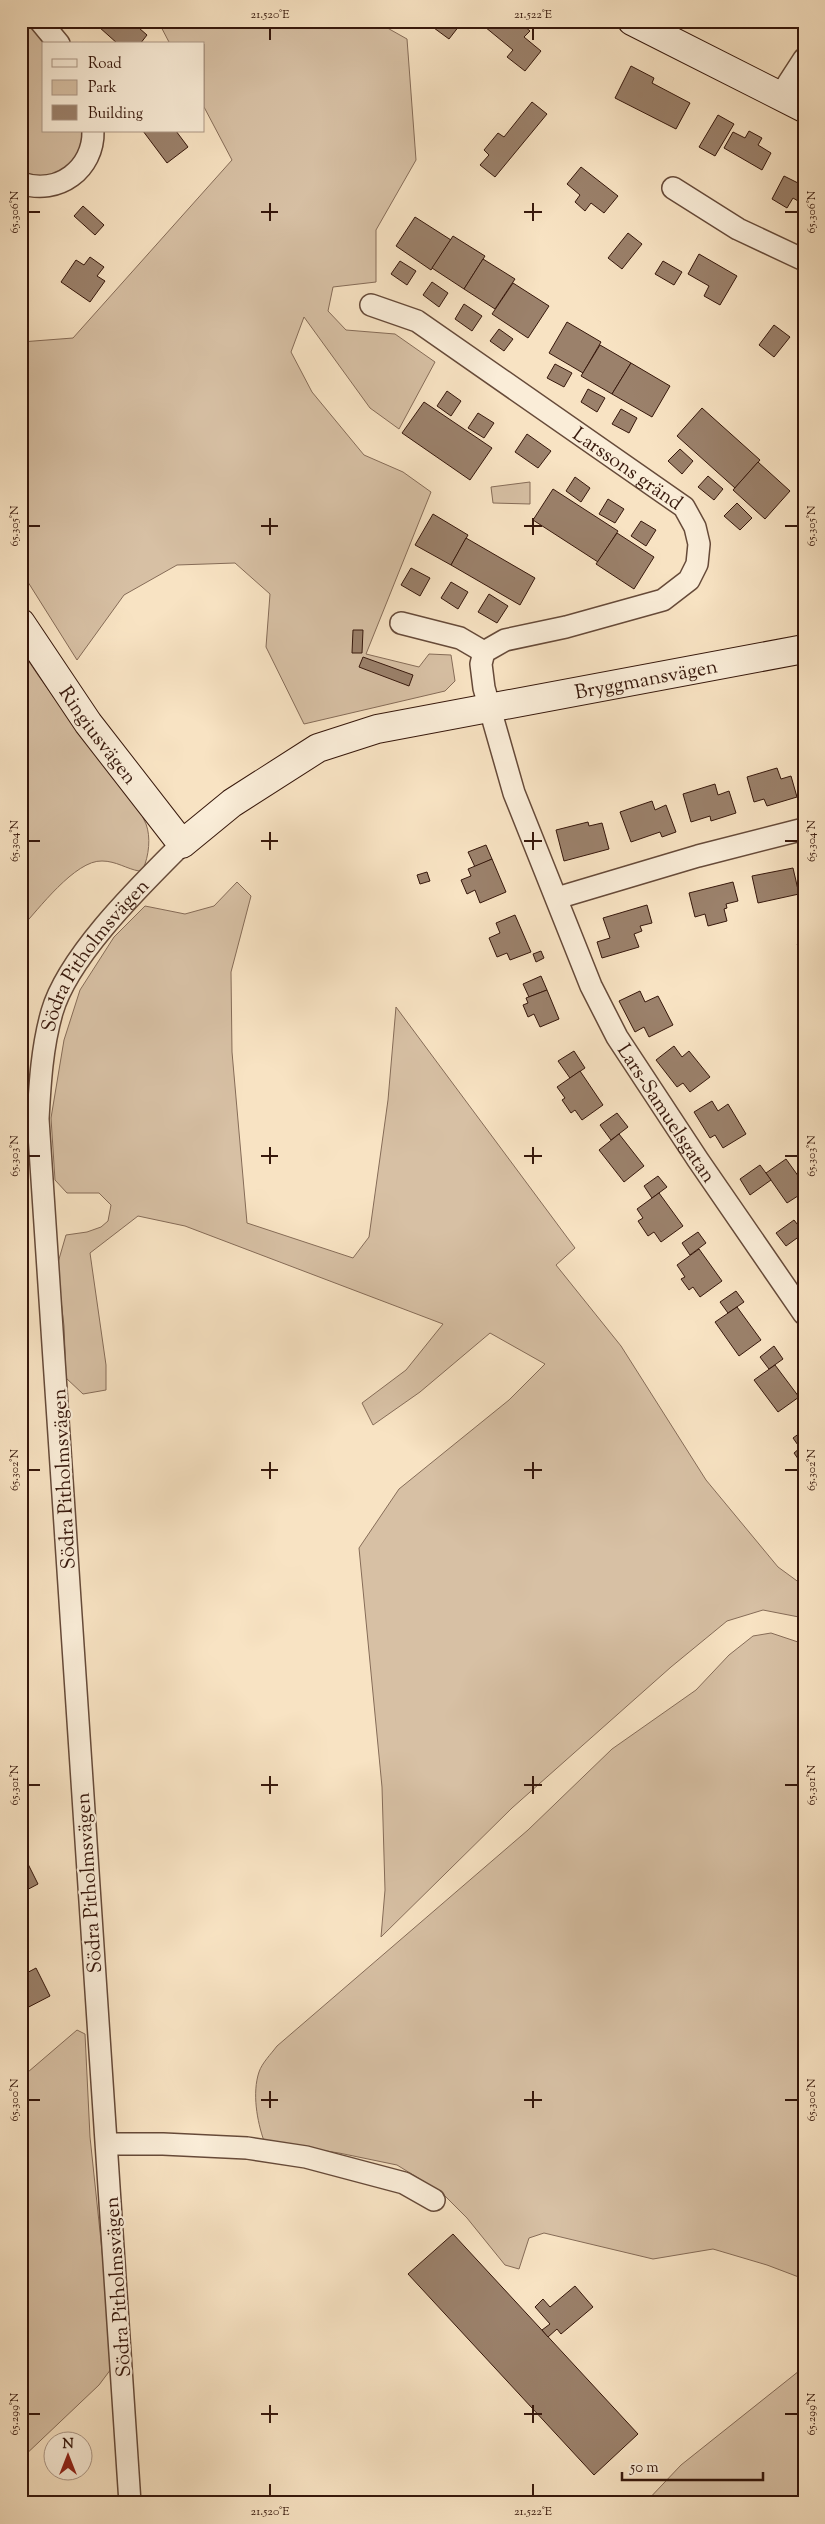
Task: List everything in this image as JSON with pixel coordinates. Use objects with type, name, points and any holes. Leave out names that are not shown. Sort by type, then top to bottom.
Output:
[{"type":"street","points":[[40,21],[57,42]]},
{"type":"street","points":[[632,21],[804,108]]},
{"type":"street","points":[[780,96],[804,59]]},
{"type":"street","points":[[21,183],[51,187],[69,179],[83,166],[93,142],[93,132]]},
{"type":"street","points":[[673,188],[738,229],[804,260]]},
{"type":"street","name":"Larssons gränd","points":[[371,305],[417,321],[684,507],[695,527],[698,544],[697,564],[689,580],[663,600],[566,627],[505,640],[484,652]]},
{"type":"street","name":"Ringiusvägen","points":[[21,623],[88,723],[182,844]]},
{"type":"street","points":[[401,623],[460,638],[484,652],[481,664],[490,708]]},
{"type":"street","name":"Bryggmansvägen","points":[[490,708],[804,649]]},
{"type":"street","name":"Södra Pitholmsvägen","points":[[130,2503],[107,2144],[89,1907],[56,1364],[42,1194],[38,1109],[42,1054],[52,1010],[72,971],[103,928],[182,844],[232,803],[318,748],[377,729],[490,708]]},
{"type":"street","name":"Lars-Samuelsgatan","points":[[490,708],[514,793],[534,846],[557,898],[591,986],[617,1037],[698,1160],[804,1314]]},
{"type":"street","points":[[557,898],[698,856],[804,829]]},
{"type":"street","points":[[107,2144],[163,2144],[247,2148],[306,2157],[404,2183],[434,2200]]},
{"type":"green space","points":[[21,21],[36,21],[52,42],[42,42],[42,132],[95,132],[56,183],[21,182]]},
{"type":"green space","points":[[158,21],[375,21],[407,39],[416,160],[376,230],[376,282],[333,287],[328,311],[346,330],[395,334],[435,362],[399,429],[370,408],[304,317],[291,352],[312,392],[364,455],[403,472],[431,492],[366,654],[419,667],[429,654],[451,655],[455,681],[445,691],[304,724],[266,647],[270,594],[235,563],[177,565],[124,595],[77,660],[21,571],[21,342],[73,338],[232,160],[205,109],[205,42],[169,42]]},
{"type":"green space","points":[[530,482],[530,504],[493,503],[491,487]]},
{"type":"green space","points":[[21,650],[66,714],[136,805],[148,829],[149,841],[143,869],[139,871],[130,869],[107,861],[91,863],[69,877],[58,887],[21,928]]},
{"type":"green space","points":[[237,882],[251,896],[231,972],[232,1052],[247,1223],[353,1258],[369,1237],[388,1100],[396,1007],[575,1248],[556,1265],[621,1346],[706,1480],[778,1567],[804,1586],[804,1618],[763,1610],[727,1621],[671,1667],[512,1808],[381,1937],[385,1890],[382,1787],[359,1548],[399,1489],[509,1400],[545,1364],[490,1333],[420,1392],[373,1425],[362,1403],[406,1370],[443,1324],[185,1226],[138,1216],[90,1253],[106,1365],[106,1390],[83,1394],[66,1378],[64,1326],[57,1266],[66,1235],[87,1232],[101,1227],[108,1221],[111,1205],[99,1193],[67,1193],[55,1180],[51,1118],[64,1040],[80,990],[114,937],[145,906],[185,914],[214,906]]},
{"type":"green space","points":[[771,1633],[804,1644],[804,2279],[767,2265],[713,2249],[653,2259],[544,2233],[529,2238],[519,2269],[505,2265],[467,2218],[441,2192],[397,2165],[339,2153],[264,2141],[256,2107],[257,2080],[262,2065],[277,2046],[528,1830],[612,1749],[696,1690],[729,1655],[753,1636]]},
{"type":"green space","points":[[77,2030],[85,2034],[90,2137],[109,2317],[111,2369],[99,2385],[49,2432],[42,2432],[42,2439],[21,2459],[21,2078]]},
{"type":"green space","points":[[804,2367],[804,2503],[645,2503],[681,2465]]},
{"type":"building","points":[[104,21],[131,21],[147,35],[142,42],[116,42],[99,27]]},
{"type":"building","points":[[440,21],[463,21],[449,39],[434,28]]},
{"type":"building","points":[[490,21],[518,21],[530,31],[524,37],[541,51],[525,71],[507,57],[513,50],[485,27]]},
{"type":"building","points":[[631,66],[654,78],[652,83],[690,103],[676,129],[615,98]]},
{"type":"building","points":[[532,102],[547,114],[495,177],[480,165],[489,155],[484,150],[498,133],[504,137]]},
{"type":"building","points":[[718,115],[734,124],[715,156],[699,147]]},
{"type":"building","points":[[749,131],[762,138],[758,145],[771,153],[762,170],[724,148],[733,132],[745,138]]},
{"type":"building","points":[[144,132],[177,132],[188,147],[167,163]]},
{"type":"building","points":[[581,167],[618,196],[604,213],[591,203],[585,211],[575,202],[580,195],[567,184]]},
{"type":"building","points":[[784,176],[800,184],[804,178],[804,215],[798,212],[803,204],[793,198],[787,208],[772,199]]},
{"type":"building","points":[[83,206],[104,225],[95,235],[74,216]]},
{"type":"building","points":[[415,217],[451,240],[431,270],[396,246]]},
{"type":"building","points":[[628,233],[642,244],[622,269],[608,258]]},
{"type":"building","points":[[453,236],[485,256],[464,289],[432,268]]},
{"type":"building","points":[[699,254],[737,276],[720,305],[704,296],[709,286],[688,274]]},
{"type":"building","points":[[90,257],[104,267],[97,276],[105,281],[90,302],[61,282],[76,260],[84,265]]},
{"type":"building","points":[[483,259],[515,279],[495,309],[464,289]]},
{"type":"building","points":[[400,261],[416,271],[407,285],[391,274]]},
{"type":"building","points":[[663,261],[682,272],[674,285],[655,274]]},
{"type":"building","points":[[432,282],[448,293],[439,307],[423,295]]},
{"type":"building","points":[[513,283],[549,306],[528,338],[492,314]]},
{"type":"building","points":[[464,304],[482,316],[472,331],[455,319]]},
{"type":"building","points":[[567,322],[601,342],[583,373],[549,353]]},
{"type":"building","points":[[774,325],[790,337],[774,357],[759,345]]},
{"type":"building","points":[[499,329],[513,339],[504,351],[490,341]]},
{"type":"building","points":[[600,345],[631,363],[612,394],[581,376]]},
{"type":"building","points":[[631,363],[670,386],[652,417],[612,394]]},
{"type":"building","points":[[555,364],[572,373],[564,387],[547,378]]},
{"type":"building","points":[[588,389],[605,398],[597,412],[581,402]]},
{"type":"building","points":[[447,391],[461,401],[451,416],[437,406]]},
{"type":"building","points":[[424,402],[492,448],[470,480],[402,433]]},
{"type":"building","points":[[702,408],[760,460],[735,488],[677,436]]},
{"type":"building","points":[[621,409],[637,418],[629,433],[612,424]]},
{"type":"building","points":[[478,413],[494,423],[484,438],[468,428]]},
{"type":"building","points":[[527,434],[551,451],[538,468],[515,452]]},
{"type":"building","points":[[680,449],[693,461],[682,474],[668,461]]},
{"type":"building","points":[[758,462],[790,491],[765,519],[733,490]]},
{"type":"building","points":[[708,476],[723,489],[714,500],[698,487]]},
{"type":"building","points":[[575,477],[590,488],[581,502],[566,491]]},
{"type":"building","points":[[553,489],[618,531],[598,562],[533,520]]},
{"type":"building","points":[[608,499],[624,509],[615,523],[599,514]]},
{"type":"building","points":[[737,503],[752,518],[740,530],[724,516]]},
{"type":"building","points":[[433,514],[468,535],[451,565],[415,545]]},
{"type":"building","points":[[641,521],[656,530],[646,546],[631,536]]},
{"type":"building","points":[[617,533],[654,557],[634,589],[596,564]]},
{"type":"building","points":[[466,538],[535,578],[520,605],[451,565]]},
{"type":"building","points":[[411,568],[430,578],[420,596],[401,585]]},
{"type":"building","points":[[451,582],[468,592],[458,609],[441,598]]},
{"type":"building","points":[[489,594],[508,606],[497,623],[478,612]]},
{"type":"building","points":[[353,630],[363,630],[362,653],[352,653]]},
{"type":"building","points":[[363,657],[413,675],[409,686],[359,667]]},
{"type":"building","points":[[777,768],[781,779],[791,776],[797,797],[767,806],[764,799],[754,802],[747,777]]},
{"type":"building","points":[[715,784],[718,795],[729,791],[736,813],[711,821],[710,816],[691,822],[683,794]]},
{"type":"building","points":[[652,801],[655,810],[666,805],[676,832],[662,837],[660,832],[631,842],[620,812]]},
{"type":"building","points":[[588,822],[589,826],[602,823],[609,849],[564,861],[556,830]]},
{"type":"building","points":[[486,845],[492,859],[475,867],[468,852]]},
{"type":"building","points":[[492,859],[506,892],[480,903],[475,890],[467,894],[461,880],[471,876],[468,869]]},
{"type":"building","points":[[793,868],[799,894],[758,903],[752,876]]},
{"type":"building","points":[[427,872],[430,881],[420,884],[417,875]]},
{"type":"building","points":[[733,882],[738,901],[726,904],[727,908],[724,909],[727,921],[708,926],[705,914],[695,917],[689,893]]},
{"type":"building","points":[[647,905],[652,923],[640,926],[642,931],[634,934],[639,947],[602,958],[597,942],[610,938],[603,918]]},
{"type":"building","points":[[515,915],[531,952],[510,960],[507,953],[497,957],[489,938],[500,933],[496,923]]},
{"type":"building","points":[[804,939],[804,953],[797,944]]},
{"type":"building","points":[[541,951],[544,958],[536,962],[533,954]]},
{"type":"building","points":[[541,976],[547,990],[529,997],[523,984]]},
{"type":"building","points":[[547,990],[559,1019],[540,1027],[534,1014],[528,1017],[523,1005],[528,1003],[526,998]]},
{"type":"building","points":[[640,991],[645,1002],[658,996],[673,1025],[649,1037],[644,1027],[635,1032],[619,1001]]},
{"type":"building","points":[[674,1046],[682,1057],[689,1051],[710,1077],[690,1092],[683,1083],[677,1087],[656,1060]]},
{"type":"building","points":[[574,1051],[585,1068],[570,1078],[558,1061]]},
{"type":"building","points":[[580,1071],[603,1105],[582,1120],[575,1110],[571,1113],[562,1100],[565,1098],[557,1087]]},
{"type":"building","points":[[712,1101],[718,1111],[728,1104],[746,1134],[723,1148],[715,1135],[710,1138],[694,1112]]},
{"type":"building","points":[[617,1113],[628,1127],[611,1140],[600,1125]]},
{"type":"building","points":[[619,1134],[644,1166],[624,1182],[599,1150]]},
{"type":"building","points":[[786,1159],[804,1184],[804,1192],[787,1203],[766,1173]]},
{"type":"building","points":[[760,1165],[771,1180],[750,1195],[740,1179]]},
{"type":"building","points":[[658,1176],[667,1187],[652,1198],[644,1186]]},
{"type":"building","points":[[659,1193],[683,1226],[661,1242],[654,1232],[648,1236],[638,1221],[643,1218],[637,1209]]},
{"type":"building","points":[[794,1220],[804,1233],[786,1246],[776,1233]]},
{"type":"building","points":[[698,1232],[706,1243],[690,1255],[682,1243]]},
{"type":"building","points":[[699,1249],[722,1281],[700,1297],[693,1287],[689,1290],[681,1279],[685,1277],[677,1265]]},
{"type":"building","points":[[736,1291],[744,1302],[728,1313],[720,1302]]},
{"type":"building","points":[[737,1307],[761,1340],[739,1356],[715,1322]]},
{"type":"building","points":[[774,1346],[783,1359],[769,1369],[760,1357]]},
{"type":"building","points":[[775,1365],[799,1397],[778,1412],[754,1380]]},
{"type":"building","points":[[804,1430],[803,1466],[794,1453],[800,1448],[793,1438]]},
{"type":"building","points":[[25,1858],[38,1884],[21,1893],[21,1860]]},
{"type":"building","points":[[21,1957],[29,1972],[21,1976]]},
{"type":"building","points":[[36,1968],[50,1996],[21,2011],[21,1976]]},
{"type":"building","points":[[453,2234],[638,2434],[594,2475],[408,2274]]},
{"type":"building","points":[[575,2286],[593,2307],[561,2334],[557,2329],[548,2337],[542,2330],[550,2324],[535,2307],[543,2299],[550,2307]]}]
